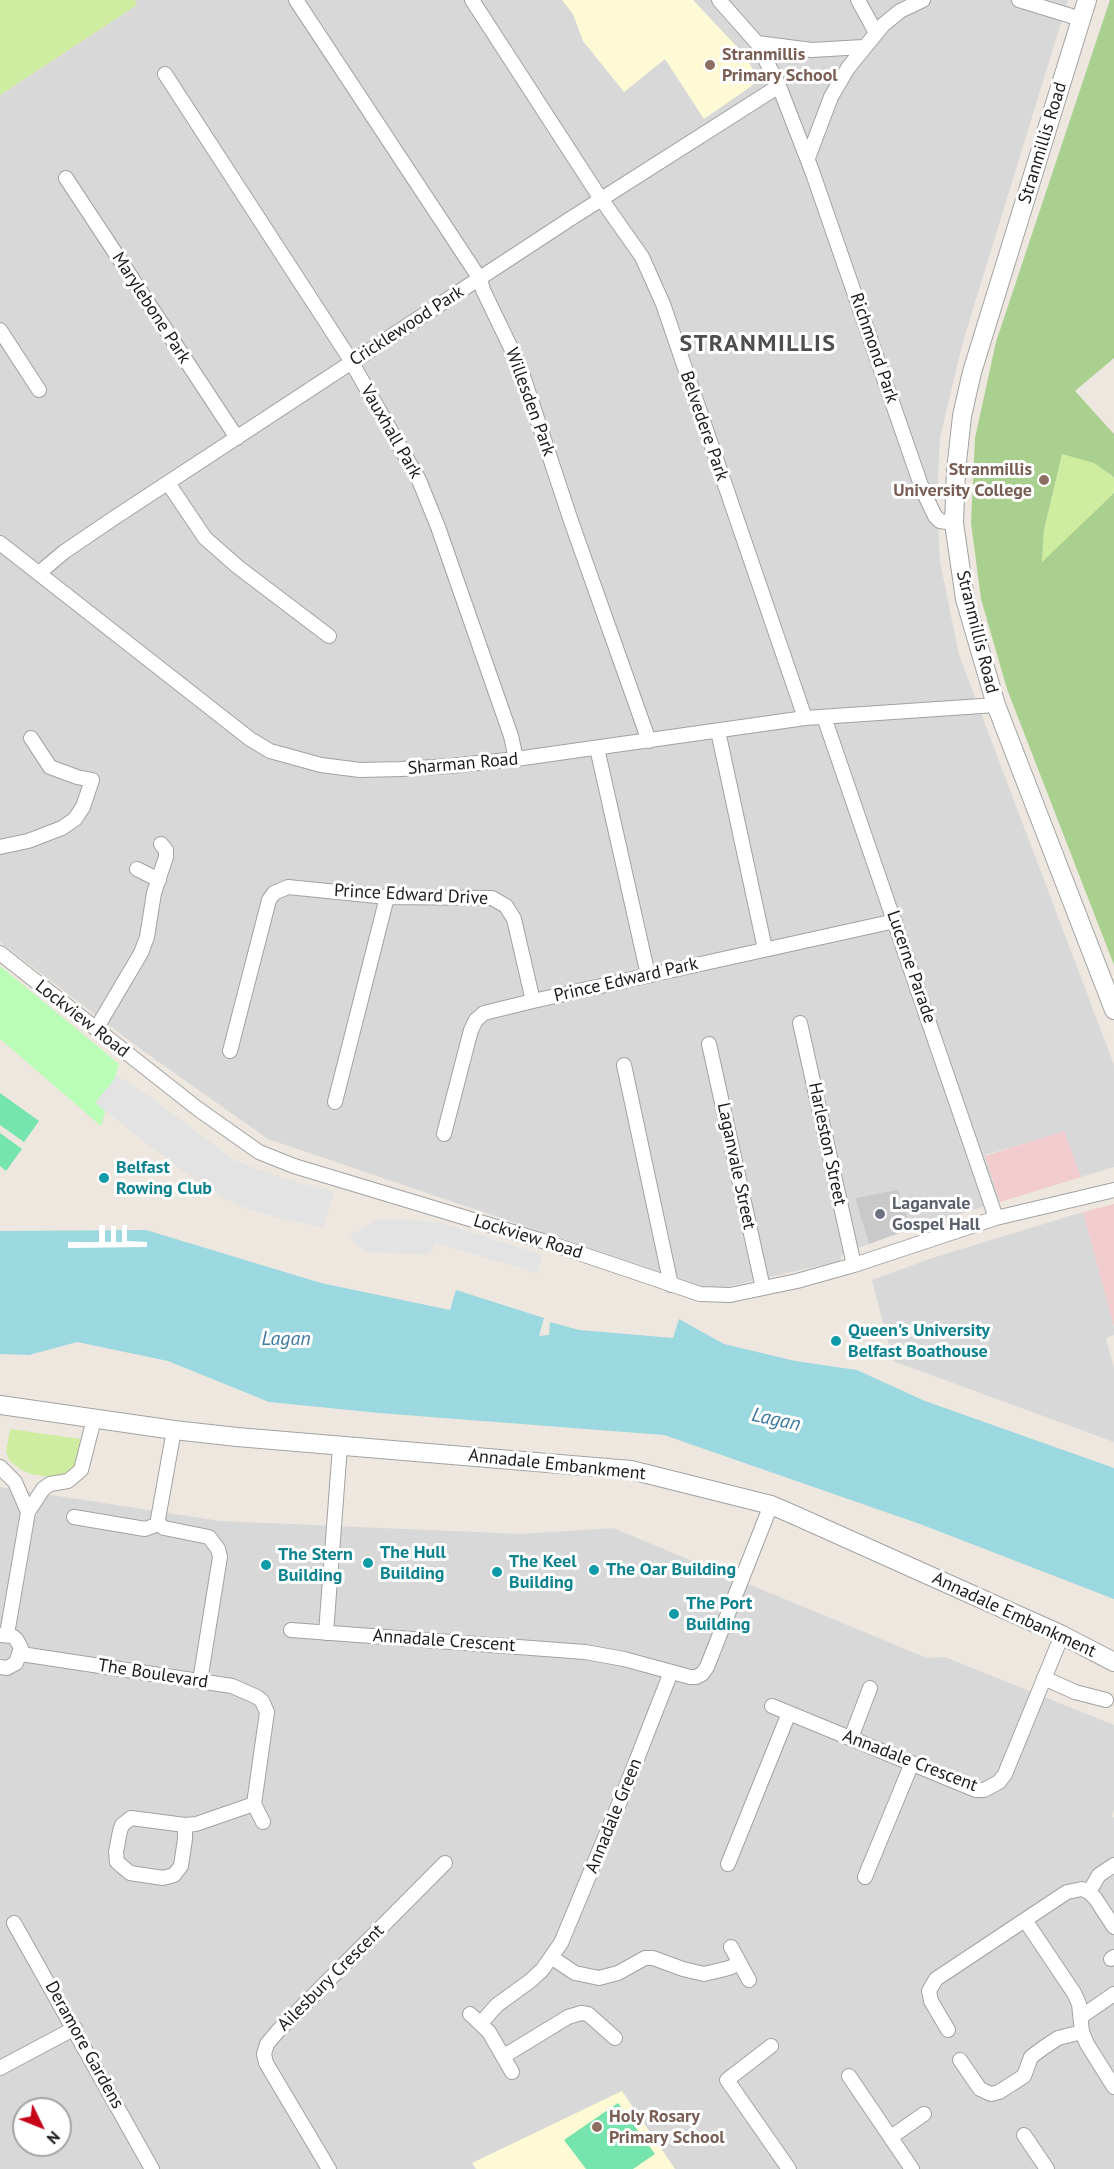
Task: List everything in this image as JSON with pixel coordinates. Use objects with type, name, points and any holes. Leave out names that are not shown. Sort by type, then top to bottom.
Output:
[{"type":"street","name":"Willesden Park","points":[[296,0],[480,279],[520,368],[649,741]]},
{"type":"street","name":"Belvedere Park","points":[[472,0],[601,200],[642,257],[663,304],[687,380],[806,718]]},
{"type":"street","name":"Richmond Park","points":[[719,0],[757,43],[779,86],[808,158],[923,491],[935,516],[940,521],[954,523]]},
{"type":"street","points":[[858,0],[876,33]]},
{"type":"street","points":[[808,158],[831,98],[863,47],[900,11],[923,0]]},
{"type":"street","points":[[1019,0],[1081,19]]},
{"type":"street","name":"Stranmillis Road","points":[[1087,0],[972,372],[960,427],[954,523],[965,599],[996,705],[1114,1010]]},
{"type":"street","points":[[757,43],[830,50],[863,47]]},
{"type":"street","name":"Vauxhall Park","points":[[165,74],[351,362],[428,498],[511,736],[516,759]]},
{"type":"street","name":"Cricklewood Park","points":[[39,573],[64,552],[351,362],[779,86]]},
{"type":"street","name":"Marylebone Park","points":[[66,178],[237,438]]},
{"type":"street","points":[[0,330],[39,390]]},
{"type":"street","points":[[168,483],[205,538],[238,567],[329,636]]},
{"type":"street","name":"Sharman Road","points":[[0,543],[250,739],[270,751],[321,765],[360,770],[401,770],[516,759],[806,718],[996,705]]},
{"type":"street","name":"Lucerne Parade","points":[[824,717],[996,1218]]},
{"type":"street","points":[[718,731],[765,949]]},
{"type":"street","points":[[0,847],[28,841],[62,828],[75,819],[83,807],[92,780],[50,767],[31,738]]},
{"type":"street","points":[[597,748],[648,975]]},
{"type":"street","points":[[96,1029],[141,953],[147,937],[154,893],[166,857],[166,850],[161,844]]},
{"type":"street","points":[[137,869],[159,880]]},
{"type":"street","name":"Prince Edward Drive","points":[[230,1051],[265,911],[274,892],[288,886],[387,897],[492,898],[500,901],[511,912],[514,920],[533,1001]]},
{"type":"street","points":[[335,1102],[387,897]]},
{"type":"street","name":"Prince Edward Park","points":[[444,1134],[468,1040],[476,1020],[484,1013],[895,921]]},
{"type":"street","name":"Lockview Road","points":[[0,953],[237,1138],[274,1159],[546,1242],[700,1294],[730,1295],[808,1279],[996,1218],[1114,1190]]},
{"type":"street","name":"Harleston Street","points":[[801,1023],[854,1265]]},
{"type":"street","name":"Laganvale Street","points":[[709,1044],[763,1288]]},
{"type":"street","points":[[624,1065],[671,1285]]},
{"type":"street","name":"Annadale Embankment","points":[[0,1407],[174,1430],[631,1470],[771,1506],[1062,1635],[1114,1662]]},
{"type":"street","points":[[1,1669],[16,1663],[21,1654],[21,1648],[16,1639],[4,1634],[28,1512],[43,1489],[50,1484],[68,1481],[81,1470],[94,1419]]},
{"type":"street","points":[[174,1430],[159,1524],[164,1528],[209,1537],[218,1549],[220,1557],[200,1681]]},
{"type":"street","points":[[326,1633],[340,1446]]},
{"type":"street","points":[[0,1467],[15,1482],[28,1512]]},
{"type":"street","name":"Annadale Crescent","points":[[291,1630],[585,1652],[624,1659],[690,1677],[702,1674],[707,1667],[771,1506]]},
{"type":"street","points":[[74,1517],[145,1529],[159,1524]]},
{"type":"street","name":"Annadale Crescent","points":[[772,1706],[976,1790],[991,1788],[1005,1774],[1062,1635]]},
{"type":"street","name":"The Boulevard","points":[[21,1654],[232,1686],[257,1697],[266,1707],[267,1719],[254,1804]]},
{"type":"street","name":"Annadale Green","points":[[504,2056],[475,2018],[530,1981],[551,1957],[568,1929],[671,1672]]},
{"type":"street","points":[[1044,1678],[1075,1692],[1106,1700]]},
{"type":"street","points":[[850,1738],[870,1688]]},
{"type":"street","points":[[728,1864],[789,1713]]},
{"type":"street","points":[[865,1877],[912,1763]]},
{"type":"street","points":[[185,1825],[181,1866],[174,1875],[163,1878],[130,1873],[117,1862],[116,1852],[120,1830],[122,1825],[131,1818],[185,1825],[196,1824],[254,1804],[263,1822]]},
{"type":"street","name":"Ailesbury Crescent","points":[[329,2169],[266,2063],[264,2054],[267,2044],[444,1863]]},
{"type":"street","points":[[1089,1892],[1099,1875],[1114,1865]]},
{"type":"street","points":[[948,2030],[931,2001],[929,1991],[932,1983],[1067,1892],[1082,1889],[1089,1892],[1114,1927]]},
{"type":"street","points":[[1025,1920],[1074,1993],[1082,2016],[1082,2032],[1091,2052],[1114,2087]]},
{"type":"street","name":"Deramore Gardens","points":[[15,1923],[152,2169]]},
{"type":"street","points":[[731,1947],[749,1980]]},
{"type":"street","points":[[551,1957],[575,1973],[599,1978],[618,1973],[645,1958],[653,1958],[704,1974],[722,1970],[740,1962]]},
{"type":"street","points":[[1082,2016],[1114,1994]]},
{"type":"street","points":[[512,2072],[504,2056],[568,2018],[581,2013],[588,2014],[615,2038]]},
{"type":"street","points":[[0,2068],[75,2028]]},
{"type":"street","points":[[960,2060],[980,2089],[991,2094],[999,2092],[1024,2076],[1031,2057],[1042,2048],[1058,2038],[1082,2032]]},
{"type":"street","points":[[771,2046],[727,2079],[789,2169]]},
{"type":"street","points":[[849,2076],[912,2169]]},
{"type":"street","points":[[891,2138],[924,2114]]},
{"type":"street","points":[[1024,2135],[1047,2169]]},
{"type":"shaded area","points":[[135,0],[1068,0],[962,345],[940,438],[937,501],[940,561],[959,655],[1114,1065],[1114,1167],[1081,1177],[1064,1132],[985,1155],[1000,1202],[911,1229],[898,1191],[855,1198],[869,1244],[842,1254],[840,1261],[713,1290],[268,1139],[139,1048],[0,942],[0,95],[137,5]]},
{"type":"shaded area","name":"Stranmillis Primary School","points":[[562,0],[693,0],[739,49],[755,72],[753,85],[704,119],[665,59],[624,92],[583,41],[573,14]]},
{"type":"shaded area","points":[[117,1076],[149,1096],[234,1160],[278,1177],[334,1192],[323,1228],[249,1209],[226,1199],[176,1166],[95,1103]]},
{"type":"shaded area","points":[[1064,1131],[1081,1177],[1000,1202],[985,1156]]},
{"type":"shaded area","name":"Laganvale Gospel Hall","points":[[898,1190],[911,1229],[869,1244],[855,1198]]},
{"type":"shaded area","points":[[1114,1204],[1114,1327],[1083,1212]]},
{"type":"shaded area","points":[[1083,1212],[1114,1327],[1114,1335],[1106,1338],[1114,1368],[1114,1442],[893,1361],[872,1280],[932,1258]]},
{"type":"shaded area","points":[[378,1219],[440,1222],[543,1255],[537,1273],[436,1243],[429,1255],[368,1252],[359,1247],[349,1236]]},
{"type":"shaded area","points":[[0,1487],[220,1521],[521,1534],[613,1528],[927,1658],[945,1657],[1114,1725],[1114,1809],[1112,1815],[1114,1818],[1114,2169],[0,2169]]},
{"type":"shaded area","name":"Holy Rosary Primary School","points":[[622,2091],[675,2169],[476,2169],[472,2163]]},
{"type":"green space","points":[[0,0],[135,0],[137,5],[0,95]]},
{"type":"green space","name":"Stranmillis University College","points":[[1110,0],[1114,0],[1114,358],[1075,391],[1114,434],[1114,477],[1094,463],[1062,454],[1044,530],[1042,562],[1114,493],[1114,965],[1007,689],[981,599],[971,523],[975,438],[996,342]]},
{"type":"green space","points":[[1062,453],[1094,463],[1114,477],[1114,493],[1042,563],[1044,530]]},
{"type":"green space","points":[[0,966],[119,1064],[101,1126],[0,1039]]},
{"type":"green space","points":[[0,1093],[39,1121],[24,1142],[0,1125]]},
{"type":"green space","points":[[0,1133],[22,1149],[6,1171],[0,1166]]},
{"type":"green space","points":[[10,1429],[80,1439],[77,1465],[68,1474],[56,1478],[31,1474],[20,1469],[10,1461],[6,1452]]},
{"type":"green space","points":[[618,2103],[655,2154],[633,2169],[586,2169],[564,2140]]},
{"type":"water","name":"Lagan","points":[[146,1230],[321,1283],[450,1310],[456,1290],[544,1318],[539,1336],[549,1335],[550,1322],[579,1330],[673,1338],[679,1319],[724,1344],[795,1361],[857,1370],[925,1401],[1114,1468],[1114,1599],[920,1524],[664,1435],[379,1413],[269,1402],[168,1361],[77,1342],[29,1355],[0,1354],[0,1231]]},
{"type":"pier","points":[[99,1225],[105,1225],[105,1242],[111,1242],[111,1226],[116,1226],[116,1242],[122,1242],[122,1225],[127,1225],[127,1241],[147,1242],[147,1247],[68,1248],[68,1242],[99,1242]]},
{"type":"place","name":"Stranmillis Primary School","points":[[710,65]]},
{"type":"place","name":"Stranmillis University College","points":[[1044,480]]},
{"type":"place","name":"Belfast Rowing Club","points":[[104,1178]]},
{"type":"place","name":"Laganvale Gospel Hall","points":[[880,1214]]},
{"type":"place","name":"Queen's University Belfast Boathouse","points":[[836,1341]]},
{"type":"place","name":"The Hull Building","points":[[368,1563]]},
{"type":"place","name":"The Stern Building","points":[[266,1565]]},
{"type":"place","name":"The Oar Building","points":[[594,1570]]},
{"type":"place","name":"The Keel Building","points":[[497,1572]]},
{"type":"place","name":"The Port Building","points":[[674,1614]]},
{"type":"place","name":"Holy Rosary Primary School","points":[[597,2127]]},
{"type":"district","name":"STRANMILLIS","points":[[758,344]]}]
